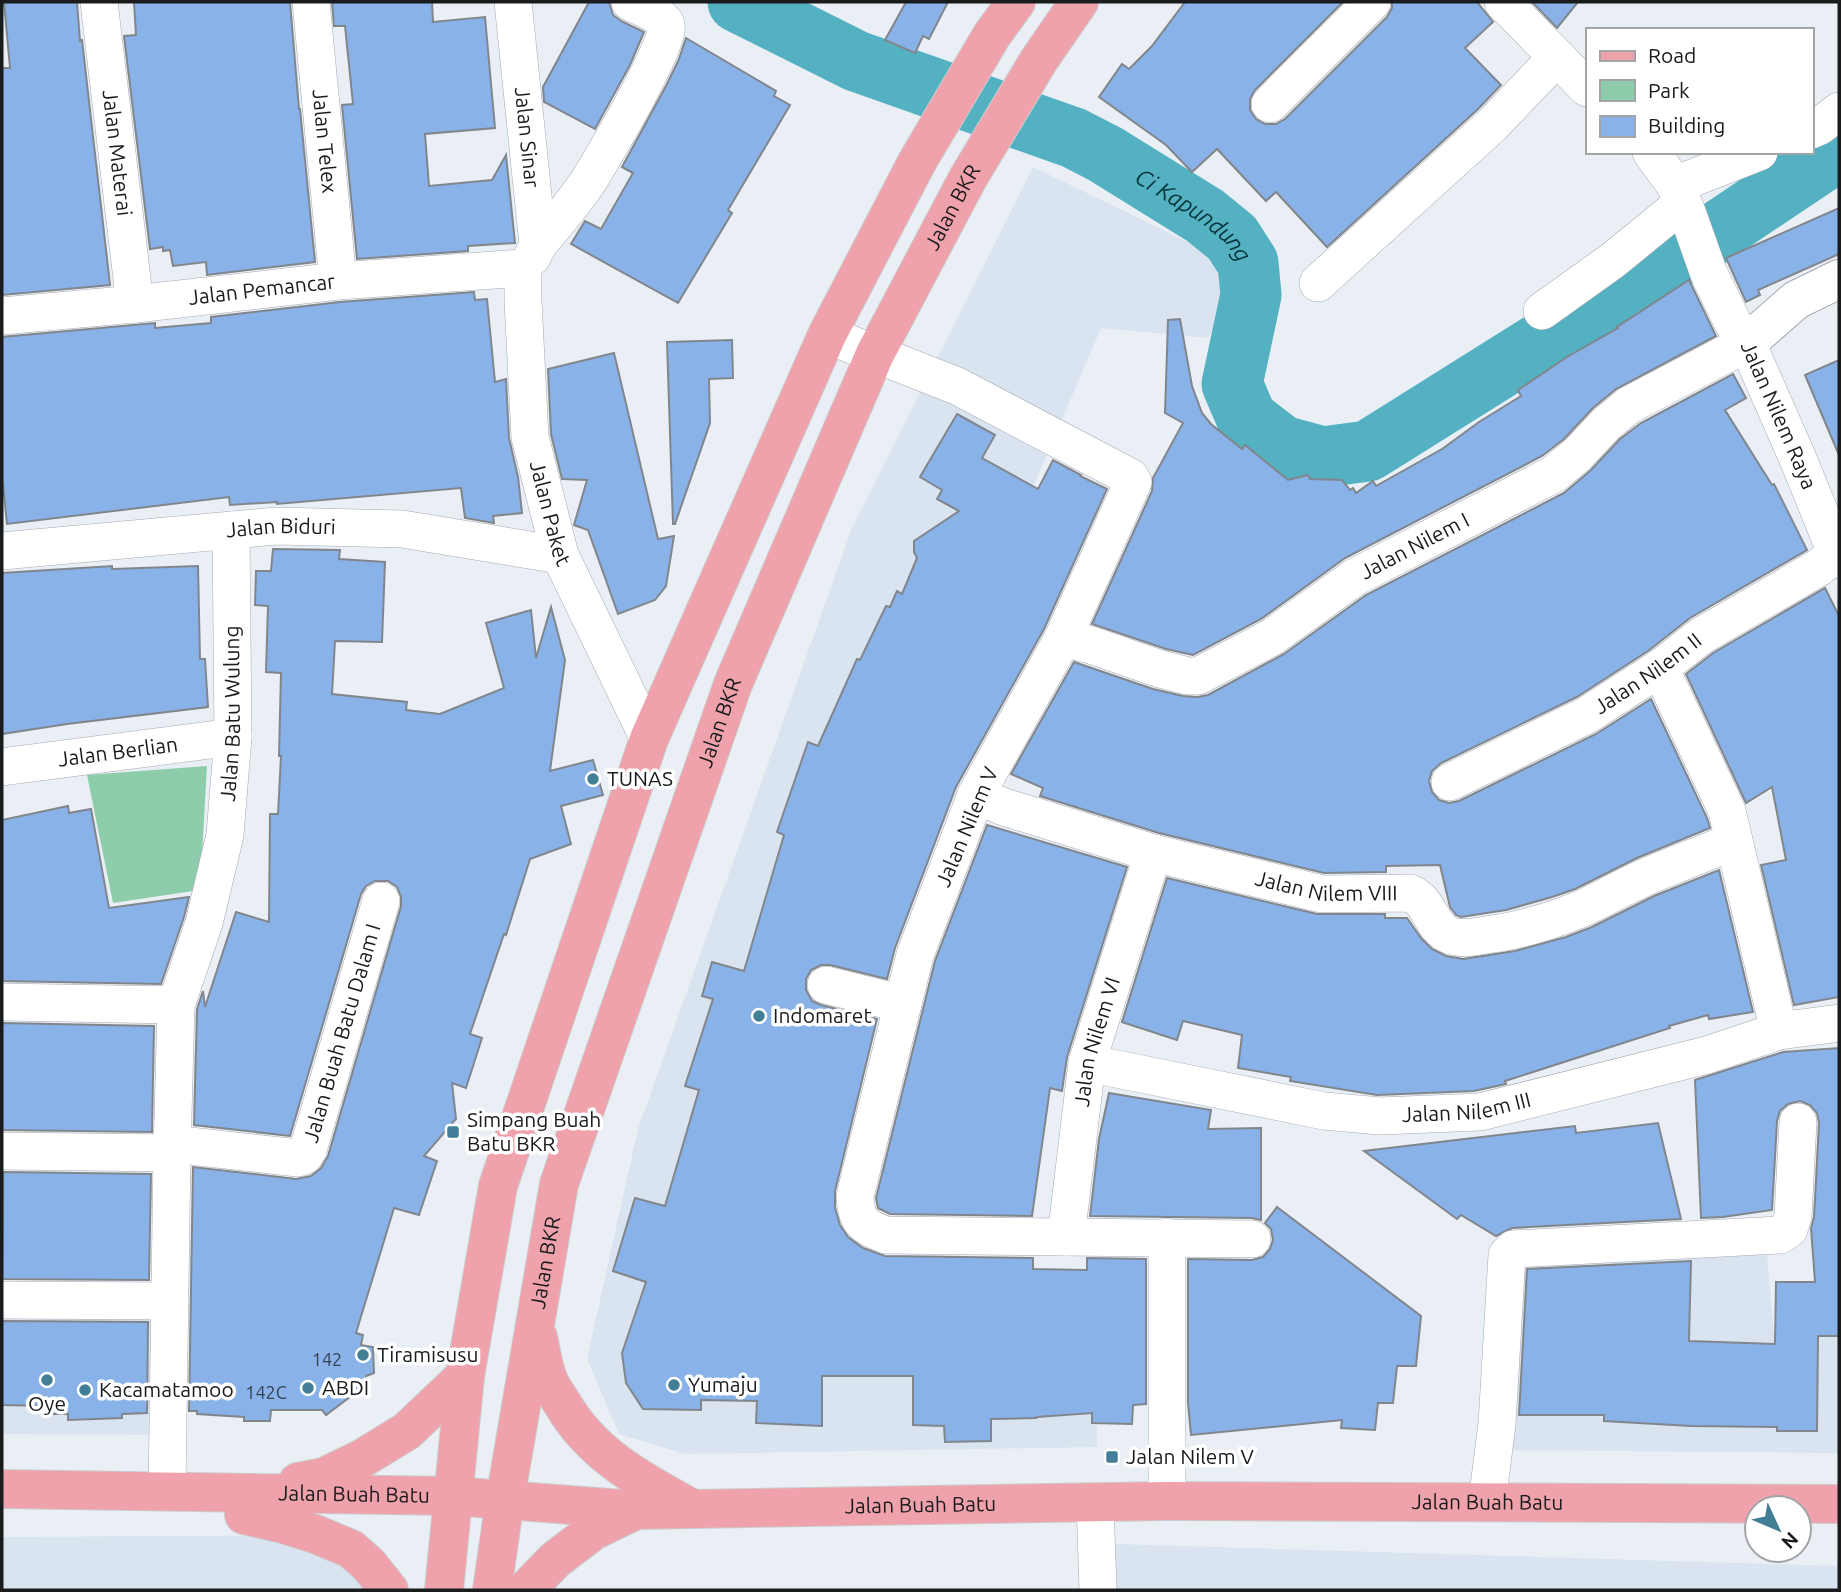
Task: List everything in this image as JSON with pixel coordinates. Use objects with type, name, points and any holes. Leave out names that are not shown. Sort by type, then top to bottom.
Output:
[{"type":"main road","points":[[444,1590],[465,1376],[498,1186],[649,739],[827,335],[916,162],[992,36],[1016,2]]},
{"type":"main road","name":"Jalan BKR","points":[[492,1590],[559,1184],[733,684],[875,354],[968,178],[1039,60],[1079,2]]},
{"type":"main road","points":[[535,1325],[548,1380],[569,1416],[613,1462],[691,1508]]},
{"type":"main road","points":[[247,1503],[324,1478],[363,1458],[407,1431],[465,1376]]},
{"type":"main road","name":"Jalan Buah Batu","points":[[2,1489],[167,1490],[247,1503]]},
{"type":"main road","name":"Jalan Buah Batu","points":[[2,1513],[247,1503],[503,1513],[1167,1501],[1839,1504]]},
{"type":"main road","points":[[247,1503],[283,1524],[351,1549],[369,1565],[389,1590]]},
{"type":"main road","points":[[526,1590],[555,1560],[593,1531],[636,1510]]},
{"type":"street","name":"Jalan Materai","points":[[99,2],[135,304]]},
{"type":"street","name":"Jalan Telex","points":[[311,2],[338,281]]},
{"type":"street","name":"Jalan Sinar","points":[[513,2],[531,257]]},
{"type":"street","points":[[531,257],[590,179],[645,82],[666,33],[667,24],[662,18],[630,2]]},
{"type":"street","points":[[1270,104],[1372,2]]},
{"type":"street","points":[[1503,2],[1586,87]]},
{"type":"street","points":[[1318,283],[1492,125],[1557,57]]},
{"type":"street","points":[[1813,129],[1839,111]]},
{"type":"street","name":"Jalan Nilem Raya","points":[[1652,154],[1682,200],[1709,274],[1733,323],[1747,343],[1838,555]]},
{"type":"street","points":[[1542,311],[1612,261],[1682,200],[1756,154]]},
{"type":"street","name":"Jalan Pemancar","points":[[2,316],[135,304],[531,257]]},
{"type":"street","name":"Jalan Paket","points":[[531,257],[523,301],[530,437],[560,555],[649,739]]},
{"type":"street","points":[[1747,343],[1796,300],[1839,279]]},
{"type":"street","name":"Jalan Nilem V","points":[[827,335],[957,386],[1132,479],[1133,482],[1063,638],[976,794],[915,955],[855,1196],[855,1212],[862,1223],[873,1231],[886,1235],[1252,1239]]},
{"type":"street","name":"Jalan Nilem I","points":[[1063,638],[1188,676],[1198,676],[1210,671],[1272,637],[1355,577],[1554,474],[1629,405],[1747,343]]},
{"type":"street","name":"Jalan Biduri","points":[[2,551],[276,526],[402,529],[560,555]]},
{"type":"street","name":"Jalan Batu Wulung","points":[[176,1005],[204,923],[225,835],[233,737],[231,530]]},
{"type":"street","name":"Jalan Nilem II","points":[[1451,782],[1587,716],[1660,668],[1701,636],[1838,555]]},
{"type":"street","points":[[1660,668],[1727,811],[1779,1031]]},
{"type":"street","name":"Jalan Berlian","points":[[2,767],[233,737]]},
{"type":"street","name":"Jalan Nilem VIII","points":[[976,794],[1004,807],[1153,853],[1322,894],[1410,894],[1425,904],[1442,931],[1465,938],[1512,932],[1582,909],[1654,873],[1734,841]]},
{"type":"street","name":"Jalan Nilem VI","points":[[1066,1237],[1087,1063],[1153,853]]},
{"type":"street","name":"Jalan Buah Batu Dalam I","points":[[172,1148],[298,1158],[304,1156],[381,901]]},
{"type":"street","points":[[826,985],[903,1004]]},
{"type":"street","points":[[2,1002],[176,1005],[167,1490]]},
{"type":"street","name":"Jalan Nilem III","points":[[1087,1063],[1324,1111],[1380,1116],[1469,1113],[1707,1055],[1779,1031],[1839,1023]]},
{"type":"street","points":[[1487,1502],[1497,1424],[1507,1255],[1513,1249],[1780,1236],[1789,1228],[1793,1216],[1798,1122]]},
{"type":"street","points":[[2,1151],[172,1148]]},
{"type":"street","points":[[1167,1237],[1167,1501]]},
{"type":"street","points":[[2,1300],[170,1301]]},
{"type":"street","points":[[1095,1502],[1098,1590]]},
{"type":"shaded area","points":[[1033,167],[1246,270],[1208,338],[1101,328],[823,979],[726,1267],[1096,1333],[1097,1447],[685,1454],[619,1434],[587,1359],[638,1129],[852,528]]},
{"type":"shaded area","points":[[1766,1243],[1774,1334],[1839,1335],[1839,1453],[1505,1450],[1500,1245]]},
{"type":"shaded area","points":[[2,1307],[163,1307],[161,1435],[2,1434]]},
{"type":"shaded area","points":[[317,1535],[383,1590],[2,1590],[2,1537]]},
{"type":"shaded area","points":[[1115,1544],[1839,1566],[1839,1590],[1117,1590]]},
{"type":"green space","points":[[207,766],[200,890],[113,903],[87,775]]},
{"type":"building","points":[[4,2],[77,2],[110,285],[2,295],[2,68],[10,68]]},
{"type":"building","points":[[134,2],[290,2],[315,262],[207,275],[206,262],[173,266],[170,250],[163,251],[163,247],[150,249],[124,36],[136,35]]},
{"type":"building","points":[[332,2],[432,2],[433,22],[485,17],[495,128],[425,134],[429,186],[492,180],[506,155],[515,243],[468,246],[468,251],[357,259],[342,105],[353,104],[345,26],[334,26]]},
{"type":"building","points":[[589,2],[609,2],[613,15],[644,32],[630,65],[595,129],[544,102],[543,87]]},
{"type":"building","points":[[906,2],[948,2],[929,39],[923,36],[915,53],[885,40]]},
{"type":"building","points":[[1185,2],[1343,2],[1255,90],[1250,99],[1250,110],[1256,119],[1265,124],[1276,124],[1285,119],[1387,17],[1392,2],[1477,2],[1493,22],[1465,48],[1501,85],[1327,247],[1276,192],[1266,201],[1217,149],[1192,172],[1166,145],[1099,97],[1122,64],[1129,69],[1152,46]]},
{"type":"building","points":[[1532,2],[1578,2],[1557,28]]},
{"type":"building","points":[[686,38],[776,91],[774,96],[790,105],[728,210],[732,213],[678,303],[571,244],[585,221],[601,229],[633,173],[622,167],[667,84]]},
{"type":"building","points":[[1839,208],[1839,254],[1758,290],[1760,295],[1746,302],[1726,258]]},
{"type":"building","points":[[1689,280],[1716,336],[1616,389],[1593,408],[1564,439],[1542,456],[1345,558],[1261,619],[1193,655],[1166,649],[1092,624],[1152,491],[1153,478],[1183,423],[1165,413],[1168,320],[1180,319],[1192,386],[1202,413],[1211,424],[1242,449],[1245,445],[1288,480],[1308,475],[1310,479],[1342,480],[1356,493],[1373,481],[1376,486],[1442,449],[1521,396],[1518,390]]},
{"type":"building","points":[[474,292],[475,300],[487,299],[495,382],[506,379],[509,438],[518,477],[522,513],[493,516],[494,523],[465,518],[461,488],[277,504],[230,505],[229,497],[7,524],[2,475],[2,337],[155,323],[155,328],[211,323],[211,317],[340,302]]},
{"type":"building","points":[[732,340],[733,378],[709,379],[710,423],[673,524],[667,342]]},
{"type":"building","points":[[614,353],[658,539],[674,536],[666,586],[655,600],[618,614],[588,530],[574,525],[587,480],[562,479],[551,434],[548,369]]},
{"type":"building","points":[[1839,360],[1839,455],[1805,375]]},
{"type":"building","points":[[1733,374],[1746,398],[1725,410],[1772,485],[1774,484],[1807,550],[1690,618],[1648,651],[1577,697],[1441,763],[1432,771],[1429,781],[1432,792],[1439,800],[1449,803],[1459,801],[1596,734],[1651,699],[1710,828],[1637,858],[1575,889],[1506,910],[1461,917],[1450,907],[1440,865],[1386,866],[1386,872],[1324,873],[1159,833],[1040,796],[1043,788],[1011,774],[1074,662],[1153,689],[1183,696],[1208,695],[1284,654],[1366,595],[1564,493],[1591,470],[1620,439],[1641,423]]},
{"type":"building","points":[[957,414],[995,435],[982,458],[1038,489],[1053,460],[1107,489],[1044,629],[956,787],[895,948],[887,979],[821,965],[811,970],[806,979],[806,990],[812,1001],[877,1019],[835,1191],[835,1208],[840,1225],[848,1237],[863,1248],[885,1256],[1033,1258],[1033,1269],[1087,1270],[1087,1258],[1146,1259],[1146,1404],[1133,1405],[1132,1424],[1092,1423],[1092,1413],[991,1419],[991,1441],[945,1442],[944,1426],[913,1425],[913,1376],[822,1376],[822,1426],[756,1423],[757,1401],[701,1400],[701,1410],[643,1409],[626,1383],[622,1353],[646,1282],[613,1271],[635,1198],[665,1206],[699,1090],[685,1086],[713,999],[702,996],[712,962],[744,971],[784,835],[777,832],[808,742],[818,746],[857,659],[860,660],[886,606],[890,607],[897,591],[902,594],[917,558],[914,541],[959,511],[937,499],[942,490],[920,477]]},
{"type":"building","points":[[273,549],[340,550],[339,559],[385,562],[382,642],[335,641],[332,694],[407,702],[406,710],[440,714],[504,688],[486,623],[531,610],[536,658],[551,607],[565,660],[550,771],[593,760],[603,795],[561,806],[571,844],[530,859],[470,1034],[482,1038],[466,1088],[452,1083],[456,1119],[424,1156],[437,1161],[419,1215],[394,1208],[356,1333],[363,1335],[361,1345],[373,1347],[374,1373],[366,1376],[367,1386],[326,1415],[322,1410],[271,1410],[270,1421],[244,1421],[244,1417],[197,1414],[197,1411],[189,1411],[193,1167],[296,1179],[311,1176],[321,1168],[328,1156],[401,906],[397,887],[388,881],[375,881],[366,886],[361,894],[290,1136],[194,1125],[197,1009],[203,991],[205,1007],[236,912],[269,922],[270,814],[278,814],[281,673],[266,672],[268,606],[255,605],[256,571],[271,571]]},
{"type":"building","points":[[112,566],[112,569],[198,566],[200,659],[205,659],[208,707],[2,734],[2,573]]},
{"type":"building","points":[[1825,588],[1839,616],[1839,997],[1794,1005],[1761,865],[1786,860],[1772,787],[1746,803],[1686,674],[1713,653]]},
{"type":"building","points":[[68,806],[69,813],[91,809],[109,908],[189,897],[161,984],[2,981],[2,820]]},
{"type":"building","points":[[987,825],[1127,867],[1067,1057],[1062,1091],[1050,1088],[1032,1216],[890,1214],[878,1208],[876,1198],[935,961]]},
{"type":"building","points":[[1719,870],[1753,1012],[1709,1019],[1708,1015],[1669,1026],[1670,1028],[1505,1081],[1506,1084],[1474,1091],[1377,1095],[1290,1081],[1291,1077],[1238,1068],[1242,1035],[1183,1021],[1177,1040],[1122,1022],[1167,878],[1317,914],[1385,914],[1385,918],[1407,918],[1432,949],[1446,956],[1463,959],[1515,951],[1566,937],[1654,896]]},
{"type":"building","points":[[2,1023],[154,1026],[152,1132],[2,1130]]},
{"type":"building","points":[[1839,1048],[1839,1336],[1818,1336],[1817,1431],[1777,1431],[1777,1427],[1604,1421],[1604,1415],[1519,1415],[1527,1269],[1691,1261],[1689,1341],[1775,1344],[1776,1282],[1815,1282],[1811,1228],[1814,1217],[1819,1123],[1817,1113],[1810,1105],[1800,1101],[1788,1104],[1780,1111],[1777,1121],[1772,1210],[1701,1218],[1695,1080],[1783,1052]]},
{"type":"building","points":[[1109,1093],[1211,1110],[1208,1129],[1261,1128],[1261,1220],[1090,1216],[1099,1139]]},
{"type":"building","points":[[1658,1123],[1681,1219],[1512,1228],[1496,1236],[1461,1215],[1457,1219],[1364,1151],[1575,1126],[1576,1133]]},
{"type":"building","points":[[3,1172],[151,1174],[149,1280],[2,1279]]},
{"type":"building","points":[[1277,1207],[1421,1316],[1416,1366],[1397,1366],[1393,1403],[1378,1403],[1375,1430],[1341,1428],[1342,1420],[1191,1435],[1188,1403],[1188,1259],[1252,1260],[1263,1257],[1273,1240],[1271,1229],[1265,1223]]},
{"type":"building","points":[[2,1321],[148,1322],[147,1413],[122,1414],[122,1418],[68,1420],[68,1414],[48,1414],[47,1406],[2,1405]]},
{"type":"waterway","name":"Ci Kapundung","points":[[738,2],[856,61],[1074,138],[1105,154],[1205,216],[1232,238],[1248,263],[1251,295],[1232,384],[1247,419],[1282,446],[1323,457],[1368,451],[1705,240],[1839,150]]},
{"type":"place","name":"TUNAS","points":[[593,779]]},
{"type":"place","name":"Indomaret","points":[[759,1016]]},
{"type":"place","name":"Simpang Buah Batu BKR","points":[[453,1132]]},
{"type":"place","name":"Tiramisusu","points":[[363,1355]]},
{"type":"place","name":"Oye","points":[[47,1380]]},
{"type":"place","name":"Yumaju","points":[[674,1385]]},
{"type":"place","name":"ABDI","points":[[308,1388]]},
{"type":"place","name":"Kacamatamoo","points":[[85,1390]]},
{"type":"place","name":"Jalan Nilem V","points":[[1112,1457]]}]
